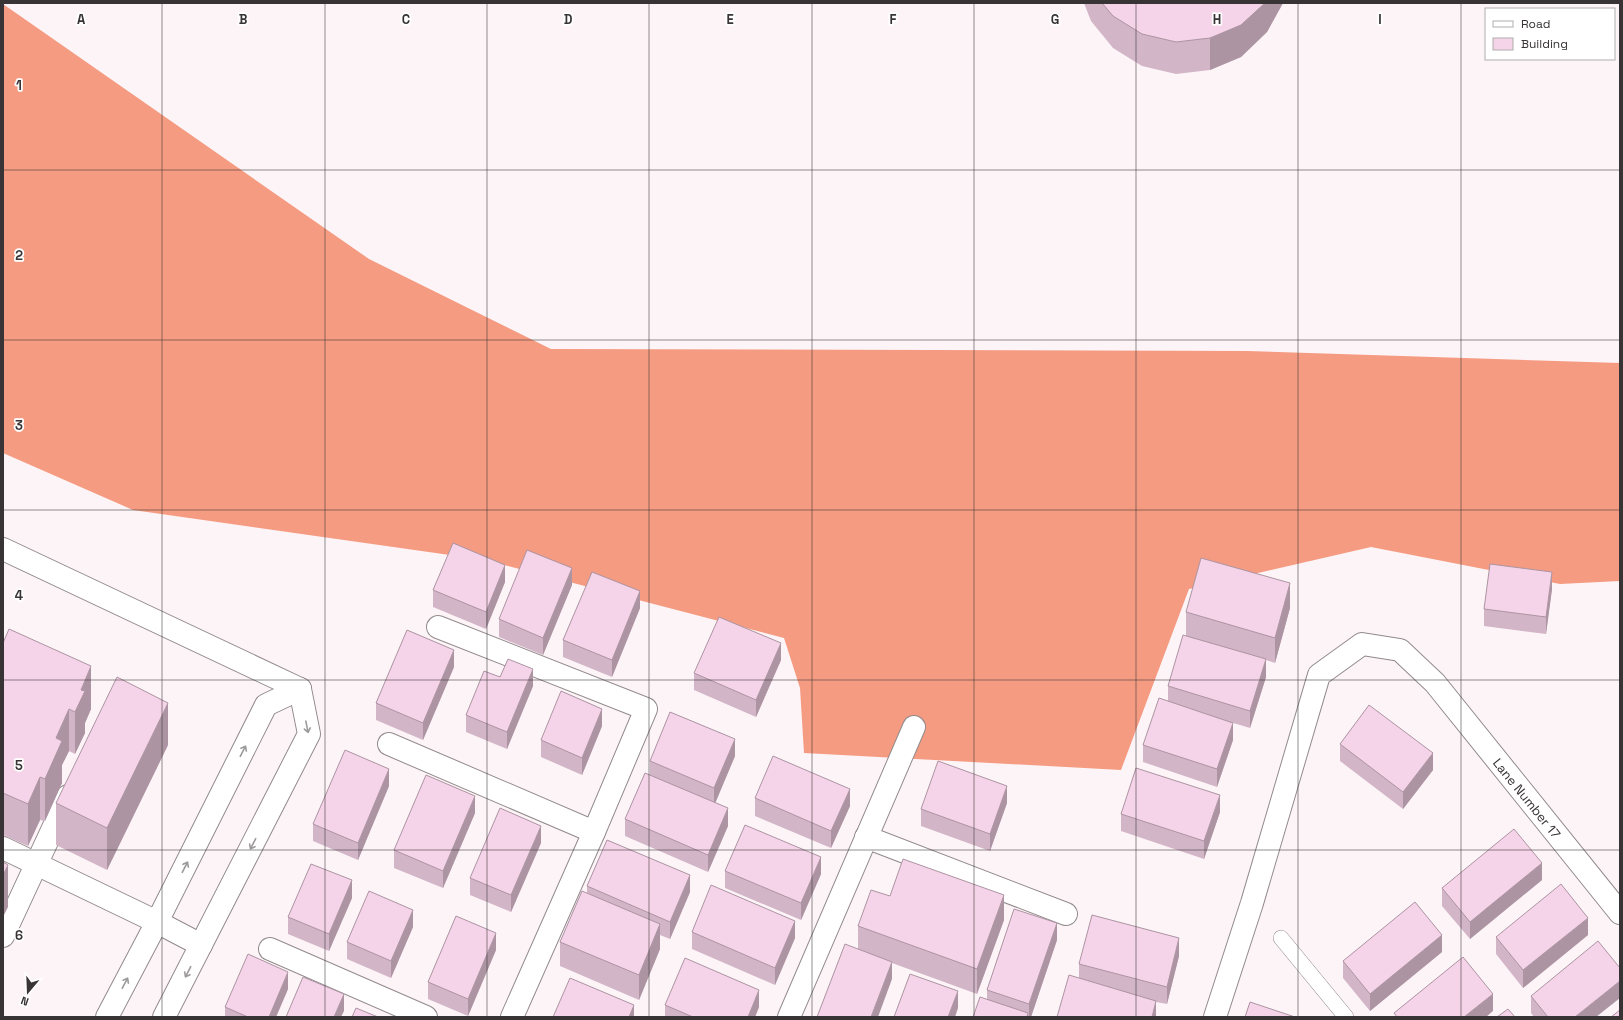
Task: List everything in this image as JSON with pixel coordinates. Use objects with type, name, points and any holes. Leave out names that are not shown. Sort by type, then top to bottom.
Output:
[{"type":"street","points":[[3,549],[300,689]]},
{"type":"street","points":[[438,626],[646,709],[594,832],[512,1017]]},
{"type":"street","name":"Lane Number 17","points":[[1215,1017],[1252,903],[1319,675],[1362,644],[1400,650],[1435,683],[1620,913]]},
{"type":"street","points":[[107,1017],[157,922],[266,705],[300,689]]},
{"type":"street","points":[[164,1017],[309,734],[300,689]]},
{"type":"street","points":[[789,1017],[914,727]]},
{"type":"street","points":[[389,744],[594,832]]},
{"type":"street","points":[[3,936],[78,776]]},
{"type":"street","points":[[866,837],[1066,914]]},
{"type":"street","points":[[3,848],[157,922],[201,945]]},
{"type":"street","points":[[270,950],[426,1017]]},
{"type":"lane","points":[[1281,938],[1346,1017]]},
{"type":"shaded area","points":[[3,4],[369,259],[551,349],[1247,351],[1620,363],[1620,581],[1560,584],[1371,547],[1189,589],[1121,770],[804,753],[800,688],[784,638],[485,560],[133,510],[3,453]]},
{"type":"building","points":[[1102,3],[1265,3],[1241,25],[1210,38],[1176,42],[1142,34],[1113,16]]},
{"type":"building","points":[[453,543],[505,565],[486,612],[433,590]]},
{"type":"building","points":[[527,550],[572,568],[543,638],[499,619]]},
{"type":"building","points":[[1201,558],[1290,583],[1275,638],[1186,612]]},
{"type":"building","points":[[1490,564],[1552,572],[1546,617],[1484,609]]},
{"type":"building","points":[[592,572],[640,591],[612,660],[563,640]]},
{"type":"building","points":[[719,617],[781,643],[756,700],[694,673]]},
{"type":"building","points":[[9,629],[91,666],[81,690],[85,691],[75,712],[69,709],[56,738],[62,741],[45,779],[40,777],[28,804],[3,793],[3,643]]},
{"type":"building","points":[[407,630],[454,650],[423,723],[376,703]]},
{"type":"building","points":[[1183,635],[1266,659],[1250,711],[1168,686]]},
{"type":"building","points":[[508,659],[533,669],[507,732],[466,715],[484,671],[500,677]]},
{"type":"building","points":[[117,677],[168,703],[107,828],[56,803]]},
{"type":"building","points":[[561,691],[602,709],[582,758],[541,740]]},
{"type":"building","points":[[1159,698],[1233,723],[1217,769],[1143,745]]},
{"type":"building","points":[[1369,705],[1433,753],[1403,792],[1340,744]]},
{"type":"building","points":[[670,712],[735,739],[714,788],[650,761]]},
{"type":"building","points":[[345,750],[389,769],[358,843],[313,824]]},
{"type":"building","points":[[773,756],[850,789],[831,831],[755,798]]},
{"type":"building","points":[[938,761],[1007,786],[990,834],[921,809]]},
{"type":"building","points":[[1136,768],[1220,795],[1204,841],[1121,814]]},
{"type":"building","points":[[645,773],[728,808],[708,855],[625,819]]},
{"type":"building","points":[[426,775],[475,796],[443,871],[394,850]]},
{"type":"building","points":[[500,808],[541,826],[511,895],[470,878]]},
{"type":"building","points":[[745,825],[821,857],[801,903],[725,871]]},
{"type":"building","points":[[1514,829],[1542,863],[1470,922],[1442,888]]},
{"type":"building","points":[[607,840],[690,875],[670,922],[587,886]]},
{"type":"building","points":[[903,859],[1004,895],[977,969],[858,926],[871,890],[890,896]]},
{"type":"building","points":[[3,862],[8,865],[3,875]]},
{"type":"building","points":[[311,864],[352,880],[329,934],[288,917]]},
{"type":"building","points":[[1561,884],[1588,918],[1523,970],[1496,937]]},
{"type":"building","points":[[711,885],[795,921],[775,968],[692,932]]},
{"type":"building","points":[[369,891],[413,910],[391,961],[347,942]]},
{"type":"building","points":[[582,891],[660,924],[639,975],[560,942]]},
{"type":"building","points":[[1415,902],[1442,935],[1370,994],[1343,961]]},
{"type":"building","points":[[1014,909],[1057,923],[1029,1004],[987,990]]},
{"type":"building","points":[[1092,915],[1179,938],[1167,987],[1079,964]]},
{"type":"building","points":[[456,916],[496,933],[468,999],[428,982]]},
{"type":"building","points":[[1598,941],[1620,968],[1620,981],[1575,1017],[1548,1017],[1531,996]]},
{"type":"building","points":[[845,944],[892,962],[871,1017],[817,1017]]},
{"type":"building","points":[[248,954],[288,972],[269,1017],[248,1017],[225,1007]]},
{"type":"building","points":[[1463,957],[1493,994],[1464,1017],[1397,1017],[1394,1013]]},
{"type":"building","points":[[685,958],[759,990],[748,1017],[693,1017],[665,1005]]},
{"type":"building","points":[[910,974],[958,991],[948,1017],[894,1017]]},
{"type":"building","points":[[1069,975],[1156,1001],[1152,1017],[1057,1017]]},
{"type":"building","points":[[303,977],[344,994],[334,1017],[286,1017]]},
{"type":"building","points":[[570,978],[634,1005],[629,1017],[553,1017]]},
{"type":"building","points":[[980,997],[1028,1013],[1027,1017],[973,1017]]},
{"type":"building","points":[[1250,1002],[1295,1017],[1245,1017]]},
{"type":"building","points":[[356,1008],[378,1017],[352,1017]]},
{"type":"building","points":[[1508,1009],[1515,1017],[1497,1017]]},
{"type":"building","points":[[1620,1010],[1620,1017],[1611,1017]]}]
